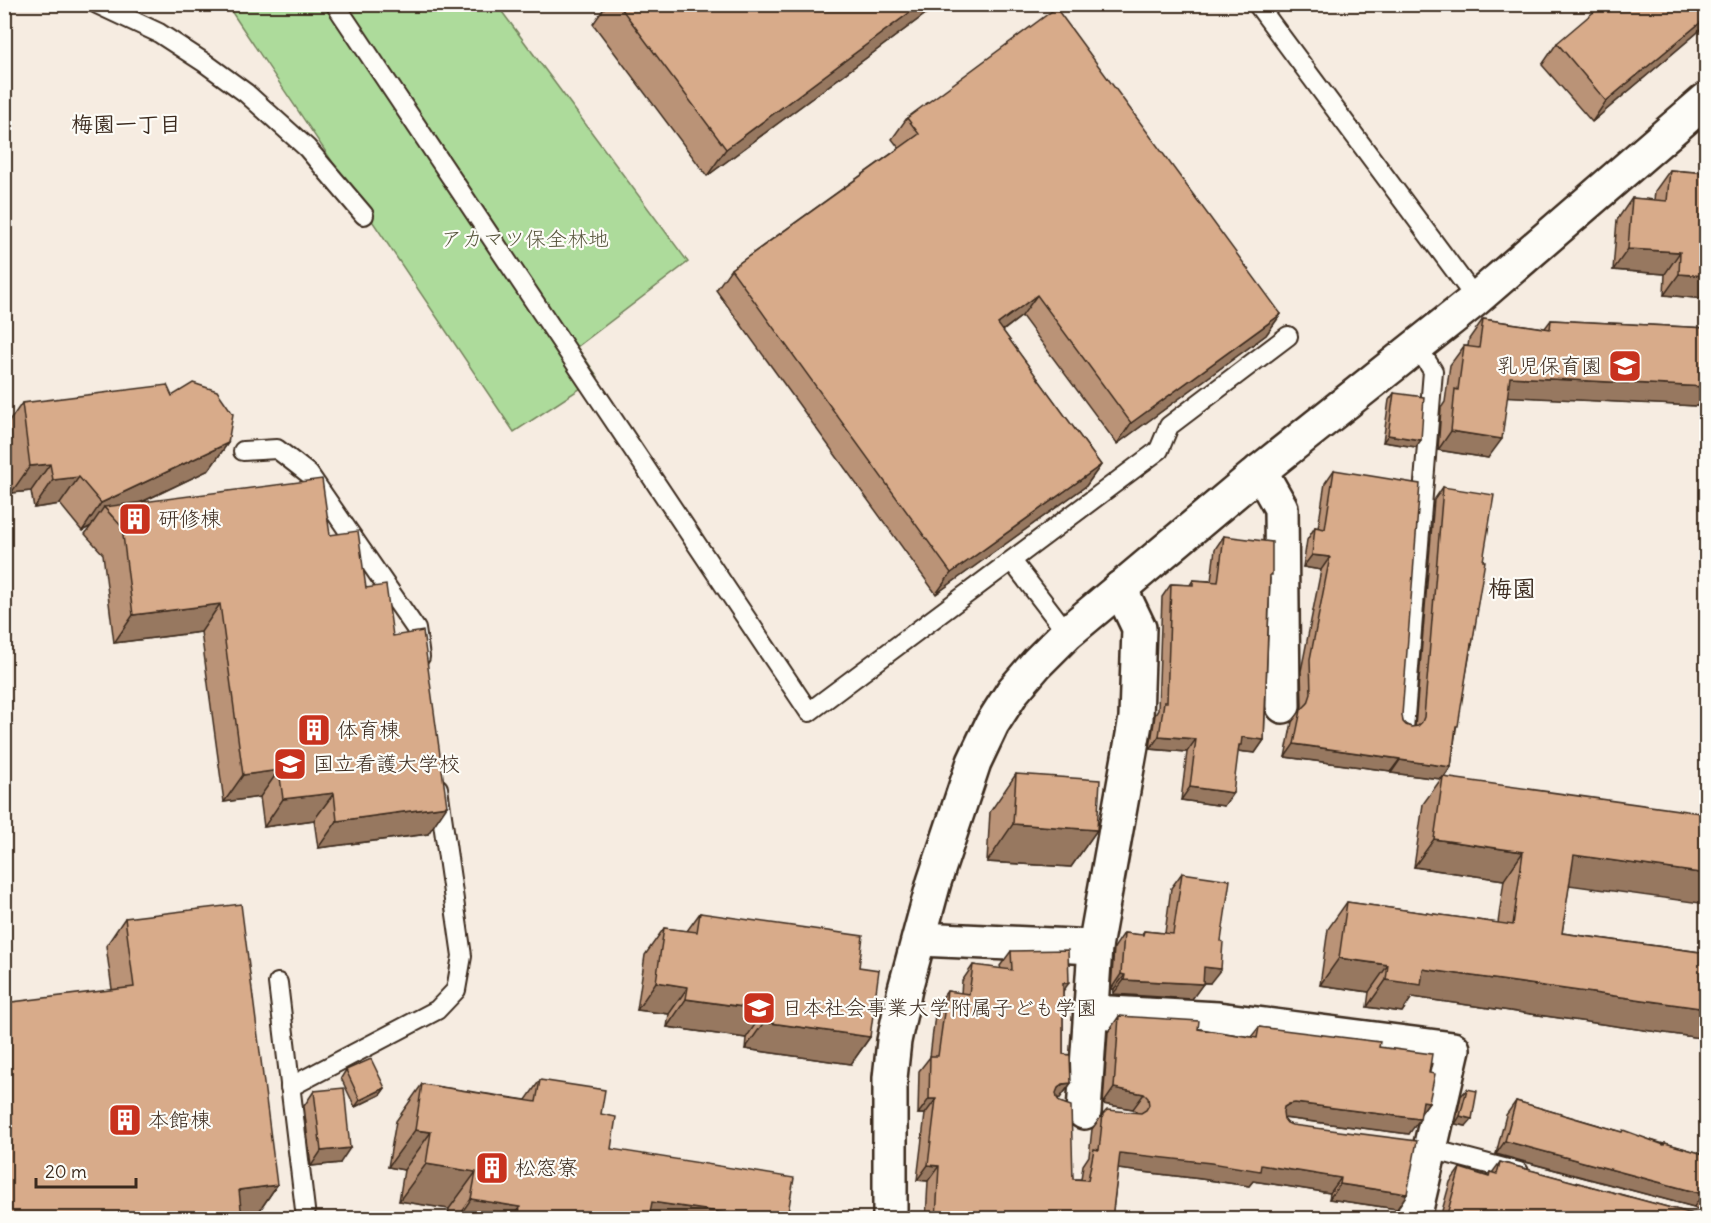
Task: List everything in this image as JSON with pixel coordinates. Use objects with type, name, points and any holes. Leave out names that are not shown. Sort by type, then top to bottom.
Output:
[{"type":"street","points":[[890,1218],[890,1078],[894,1041],[905,989],[938,871],[974,762],[992,724],[1013,691],[1066,633],[1260,471],[1476,299],[1707,100]]},
{"type":"street","points":[[1260,471],[1281,508],[1283,706]]},
{"type":"street","points":[[1085,1112],[1095,947],[1136,718],[1139,628],[1120,588]]},
{"type":"street","points":[[919,939],[1095,947]]},
{"type":"street","points":[[1092,1012],[1218,1019],[1453,1049],[1418,1146],[1414,1218]]},
{"type":"lane","points":[[98,4],[159,33],[246,93],[307,148],[364,215]]},
{"type":"lane","points":[[335,4],[809,712],[1160,450],[1169,426],[1288,336]]},
{"type":"lane","points":[[1257,4],[1476,299]]},
{"type":"lane","points":[[1404,729],[1433,371],[1417,346]]},
{"type":"lane","points":[[243,451],[277,449],[309,474],[416,629],[423,675]]},
{"type":"lane","points":[[1012,561],[1066,633]]},
{"type":"lane","points":[[290,1087],[438,1010],[456,990],[462,956],[436,769]]},
{"type":"lane","points":[[278,983],[306,1218]]},
{"type":"lane","points":[[1418,1146],[1532,1175]]},
{"type":"green space","name":"アカマツ保全林地","points":[[227,5],[497,5],[688,262],[577,347],[598,377],[514,432]]},
{"type":"building","points":[[618,4],[921,4],[726,149]]},
{"type":"building","points":[[1603,4],[1707,4],[1707,17],[1606,101],[1557,43]]},
{"type":"building","points":[[1056,8],[1281,314],[1131,423],[1037,295],[998,324],[1101,465],[951,573],[731,269],[919,134],[907,118]]},
{"type":"building","points":[[1670,170],[1707,173],[1707,276],[1679,274],[1680,252],[1628,249],[1632,198],[1667,201]]},
{"type":"building","points":[[1483,319],[1550,329],[1551,320],[1707,328],[1707,387],[1510,377],[1502,439],[1451,431],[1455,389],[1458,390],[1464,346],[1479,348]]},
{"type":"building","points":[[193,383],[217,391],[233,414],[228,443],[101,503],[79,477],[53,480],[50,464],[30,466],[22,403],[167,385],[172,396]]},
{"type":"building","points":[[1394,393],[1424,397],[1421,440],[1388,435]]},
{"type":"building","points":[[1334,470],[1420,484],[1402,715],[1403,722],[1411,727],[1418,726],[1424,717],[1443,487],[1494,495],[1478,609],[1458,726],[1456,726],[1451,767],[1294,744],[1301,710],[1308,703],[1311,694],[1310,659],[1330,557],[1312,555],[1315,527],[1325,529]]},
{"type":"building","name":"体育棟","points":[[322,479],[330,535],[358,531],[366,588],[386,585],[393,636],[423,631],[447,806],[337,821],[334,793],[283,799],[279,770],[243,775],[220,604],[133,615],[122,527],[104,507]]},
{"type":"building","points":[[1224,536],[1272,542],[1264,740],[1242,737],[1233,793],[1190,787],[1196,739],[1159,736],[1164,702],[1167,702],[1171,584],[1193,585],[1193,580],[1218,582]]},
{"type":"building","points":[[1016,774],[1100,780],[1097,830],[1013,824]]},
{"type":"building","points":[[1443,777],[1707,814],[1707,874],[1574,855],[1562,933],[1707,953],[1707,1009],[1423,969],[1421,985],[1386,980],[1388,965],[1339,958],[1347,902],[1513,925],[1523,852],[1434,839]]},
{"type":"building","points":[[1182,873],[1230,880],[1221,941],[1223,942],[1221,969],[1204,967],[1203,984],[1124,980],[1125,975],[1121,974],[1124,933],[1143,935],[1144,931],[1173,934]]},
{"type":"building","name":"本館棟","points":[[241,904],[277,1185],[239,1190],[242,1218],[4,1218],[4,1003],[134,987],[125,918]]},
{"type":"building","points":[[700,913],[863,936],[859,967],[879,970],[870,1037],[764,1022],[765,1010],[686,999],[688,987],[656,982],[664,928],[697,932]]},
{"type":"building","points":[[1068,950],[1069,983],[1063,983],[1063,1054],[1070,1055],[1071,1083],[1063,1084],[1056,1093],[1060,1102],[1071,1106],[1073,1179],[1088,1180],[1094,1149],[1099,1150],[1103,1114],[1107,1110],[1141,1113],[1149,1105],[1148,1098],[1144,1094],[1114,1088],[1119,1016],[1199,1021],[1198,1029],[1257,1038],[1259,1027],[1380,1042],[1379,1047],[1432,1054],[1429,1073],[1435,1074],[1429,1102],[1423,1101],[1420,1119],[1295,1103],[1284,1107],[1283,1112],[1284,1119],[1292,1125],[1417,1141],[1407,1194],[1340,1184],[1341,1178],[1261,1165],[1260,1171],[1120,1153],[1112,1218],[936,1218],[939,1166],[928,1165],[936,1099],[929,1099],[930,1056],[938,1056],[947,991],[969,994],[973,965],[1012,970],[1011,951]]},
{"type":"building","points":[[371,1059],[385,1088],[360,1100],[346,1070]]},
{"type":"building","points":[[540,1080],[605,1090],[601,1114],[616,1117],[611,1149],[794,1178],[787,1218],[759,1218],[652,1202],[649,1218],[518,1218],[520,1207],[471,1199],[476,1172],[426,1164],[431,1132],[415,1130],[422,1084],[536,1102]]},
{"type":"building","points":[[344,1088],[350,1148],[321,1151],[314,1091]]},
{"type":"building","points":[[1467,1089],[1477,1091],[1472,1119],[1460,1116]]},
{"type":"building","points":[[1516,1101],[1622,1132],[1623,1130],[1664,1145],[1665,1143],[1707,1155],[1707,1196],[1505,1141]]},
{"type":"building","points":[[1500,1162],[1697,1215],[1707,1214],[1707,1218],[1446,1218],[1460,1168],[1489,1177],[1490,1172],[1497,1174]]},
{"type":"place","name":"乳児保育園","points":[[1625,366]]},
{"type":"place","name":"研修棟","points":[[135,519]]},
{"type":"place","name":"体育棟","points":[[314,730]]},
{"type":"place","name":"国立看護大学校","points":[[290,764]]},
{"type":"place","name":"日本社会事業大学附属子ども学園","points":[[759,1008]]},
{"type":"place","name":"本館棟","points":[[125,1120]]},
{"type":"place","name":"松窓寮","points":[[492,1168]]},
{"type":"district","name":"梅園一丁目","points":[[126,124]]},
{"type":"district","name":"梅園","points":[[1512,589]]}]
